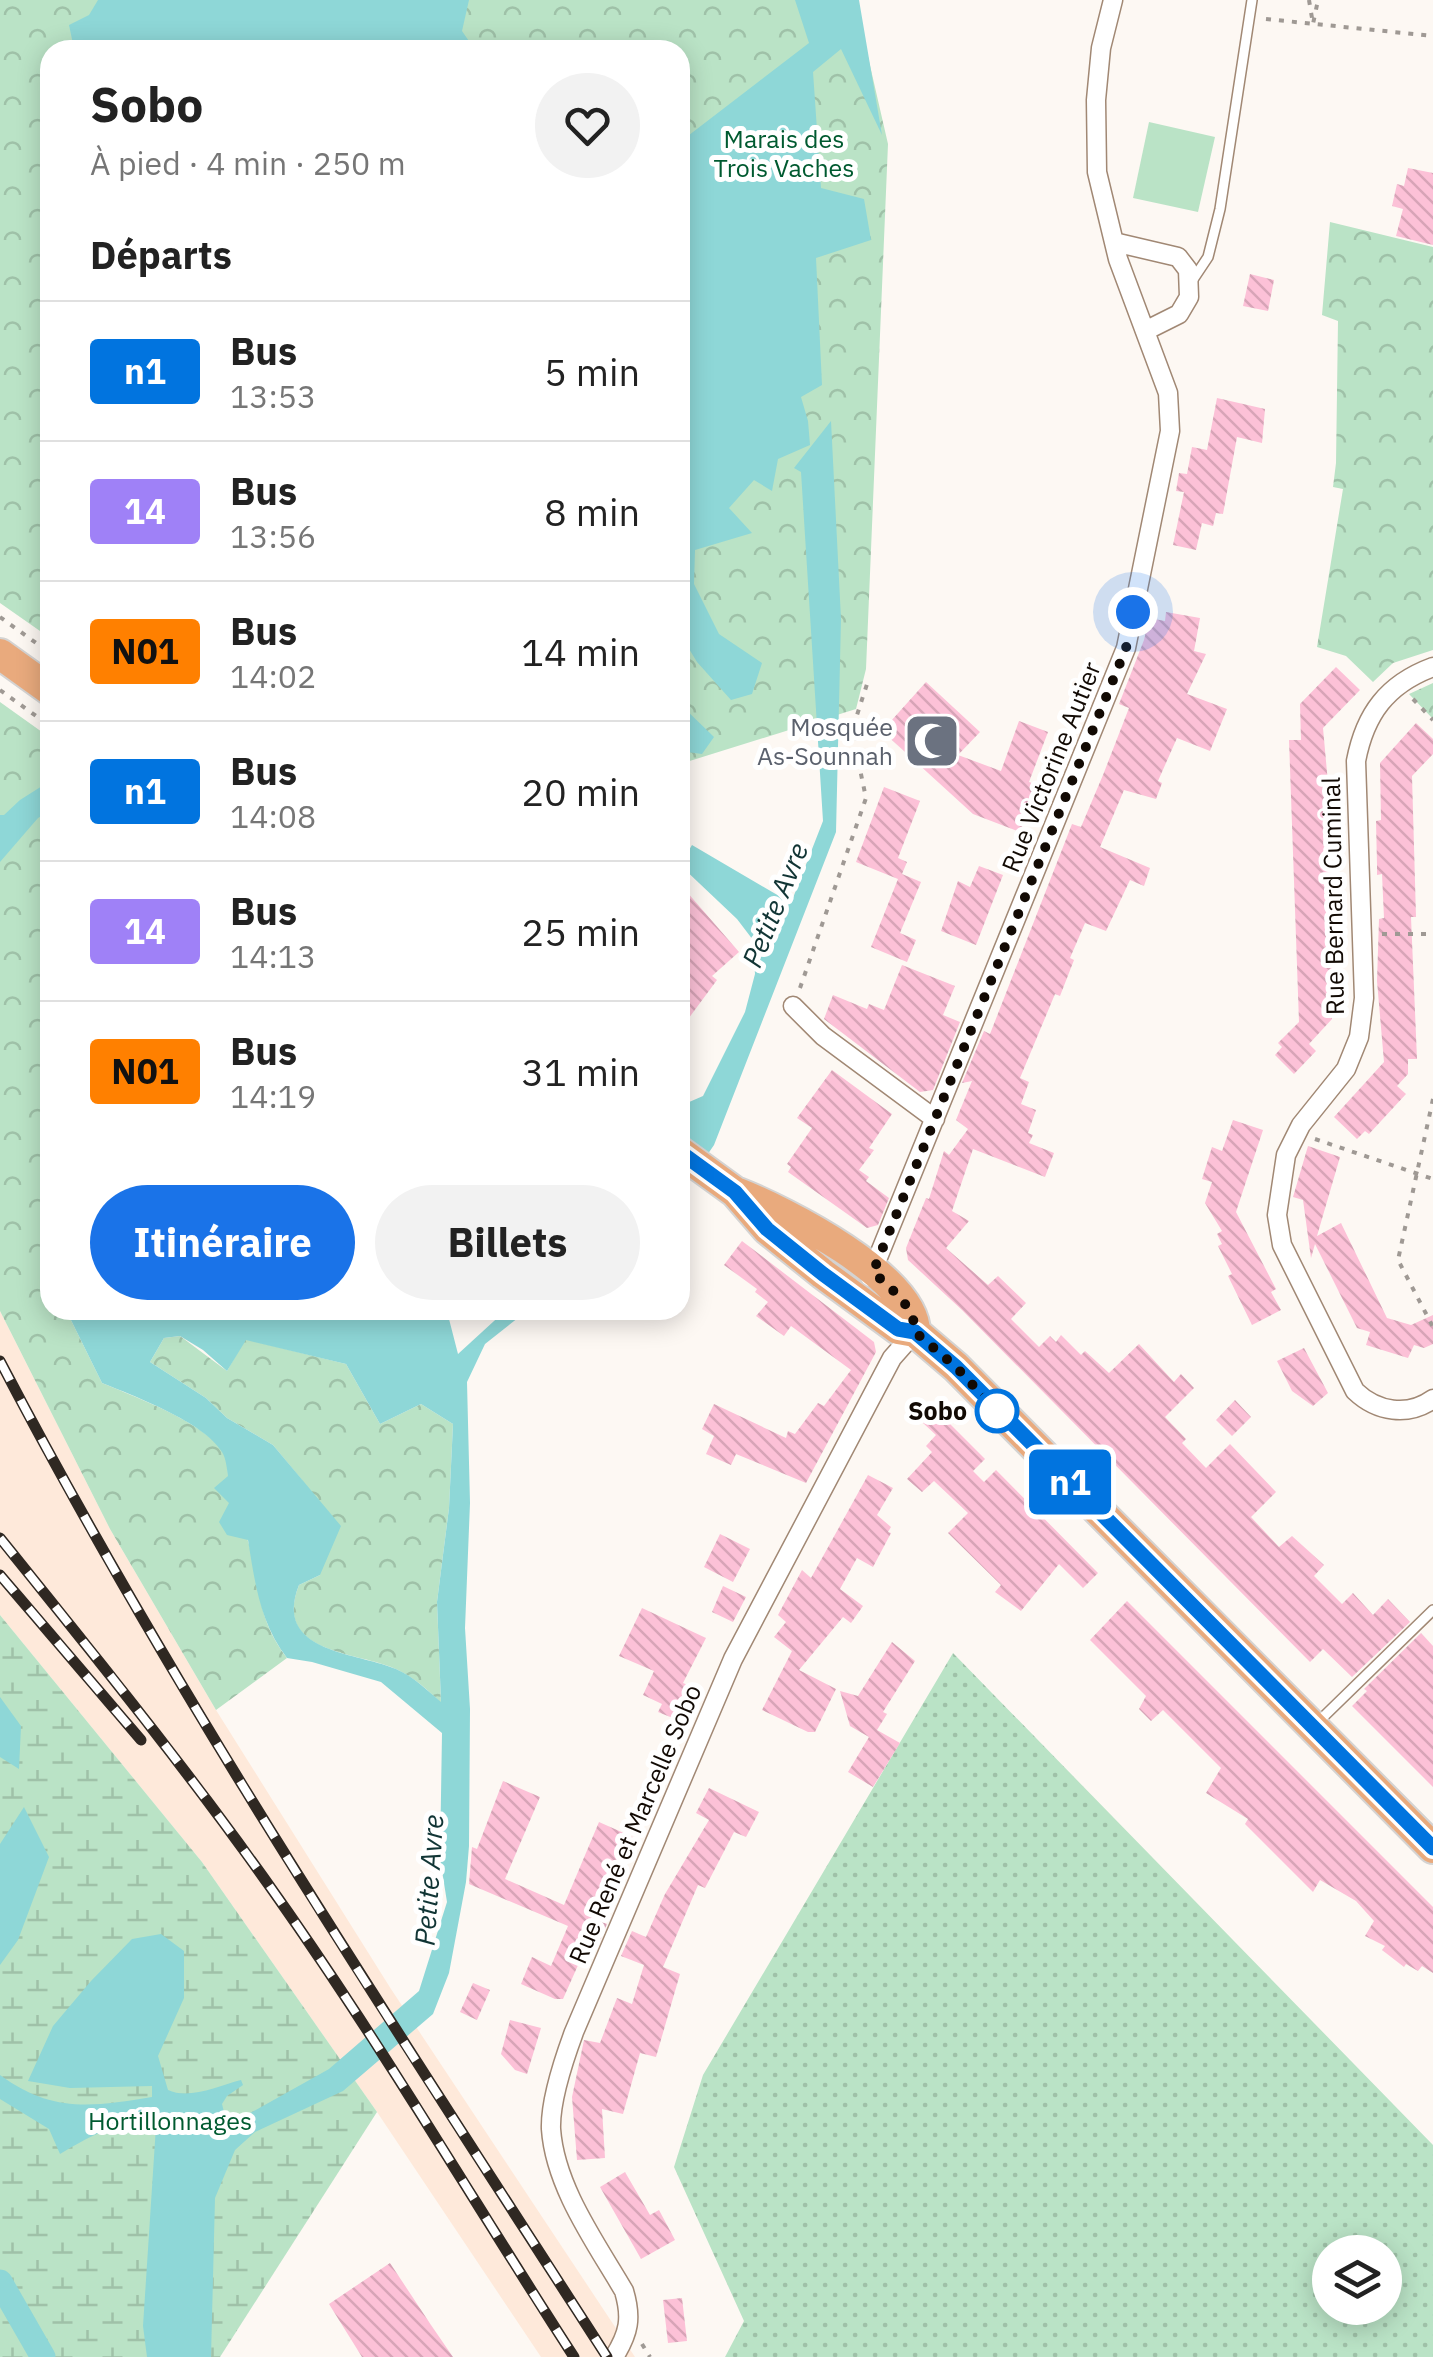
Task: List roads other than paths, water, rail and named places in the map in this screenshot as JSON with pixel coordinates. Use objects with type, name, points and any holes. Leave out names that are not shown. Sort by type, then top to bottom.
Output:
[{"type":"main road","points":[[0,654],[40,683]]},
{"type":"main road","points":[[690,1160],[735,1192],[780,1209],[841,1246],[898,1329],[915,1332],[956,1367],[1433,1848]]},
{"type":"street","name":"Rue Victorine Autier","points":[[865,1284],[1126,648],[1170,430],[1168,394],[1114,242],[1098,172],[1096,100],[1101,48],[1112,0]]},
{"type":"street","points":[[1114,242],[1178,257],[1188,270],[1189,297],[1179,314],[1144,331]]},
{"type":"street","name":"Rue Bernard Cuminal","points":[[1433,667],[1390,690],[1362,732],[1356,761],[1364,998],[1359,1037],[1346,1069],[1298,1132],[1286,1156],[1276,1215],[1282,1244],[1355,1391],[1366,1402],[1400,1412],[1433,1399]]},
{"type":"street","points":[[794,1006],[823,1036],[935,1120]]},
{"type":"street","name":"Rue René et Marcelle Sobo","points":[[614,2357],[626,2338],[628,2306],[624,2290],[565,2184],[551,2128],[562,2067],[733,1659],[892,1358],[915,1332]]},
{"type":"lane","points":[[1190,284],[1208,257],[1220,208],[1252,0]]},
{"type":"lane","points":[[1313,1727],[1433,1610]]},
{"type":"water","points":[[98,0],[469,0],[462,31],[468,40],[72,40],[69,25],[89,15]]},
{"type":"water","points":[[795,0],[859,0],[882,135],[841,49],[813,72],[821,188],[864,199],[871,240],[816,258],[822,385],[801,397],[810,445],[778,459],[772,491],[754,480],[729,508],[752,533],[695,550],[694,584],[719,634],[762,663],[752,694],[731,700],[690,650],[690,134],[809,43]]},
{"type":"water","name":"Petite Avre","points":[[831,421],[841,619],[836,832],[714,1145],[690,1180],[690,1102],[703,1096],[745,1012],[755,974],[753,940],[737,919],[690,874],[690,848],[692,845],[791,903],[823,821],[801,472],[794,468]]},
{"type":"water","points":[[690,714],[714,737],[702,754],[690,752]]},
{"type":"water","points":[[40,787],[40,817],[0,862],[0,815]]},
{"type":"water","points":[[71,1320],[449,1320],[458,1354],[495,1320],[515,1320],[485,1344],[467,1382],[470,1503],[465,1628],[470,1709],[469,1846],[449,1973],[433,2014],[343,2091],[255,2132],[235,2150],[215,2198],[211,2357],[147,2357],[143,2326],[156,2126],[106,2131],[60,2154],[49,2129],[0,2099],[0,2075],[37,2096],[73,2104],[152,2097],[152,2086],[70,2088],[28,2081],[53,2026],[91,1981],[132,1939],[161,1934],[184,1951],[184,1998],[158,2056],[168,2090],[194,2093],[241,2080],[243,2085],[222,2104],[225,2116],[236,2121],[329,2069],[419,1991],[447,1902],[440,1858],[442,1733],[381,1682],[287,1658],[265,1617],[248,1540],[227,1535],[219,1522],[229,1503],[214,1488],[228,1476],[222,1452],[200,1430],[102,1383]],"holes":[[[180,1336],[227,1371],[246,1340],[346,1364],[380,1424],[421,1404],[453,1424],[449,1508],[437,1602],[441,1702],[403,1672],[323,1646],[297,1624],[294,1607],[299,1585],[320,1575],[341,1526],[273,1445],[227,1418],[206,1398],[150,1362],[164,1338]]]},
{"type":"water","points":[[0,1697],[21,1726],[19,1769],[0,1757]]},
{"type":"water","points":[[24,1807],[49,1857],[18,1940],[0,1965],[0,1844]]},
{"type":"waterway","points":[[0,2282],[43,2357]]},
{"type":"railway","points":[[0,1361],[69,1489],[216,1742],[607,2357]]},
{"type":"railway","points":[[0,1538],[177,1761],[278,1898],[392,2068],[574,2357]]},
{"type":"railway","points":[[0,1575],[141,1740]]},
{"type":"place","name":"Mosquée As-Sounnah","points":[[932,741]]},
{"type":"place","name":"Sobo","points":[[997,1411]]},
{"type":"park label","name":"Marais des Trois Vaches","points":[[784,154]]},
{"type":"park label","name":"Hortillonnages","points":[[170,2121]]}]
